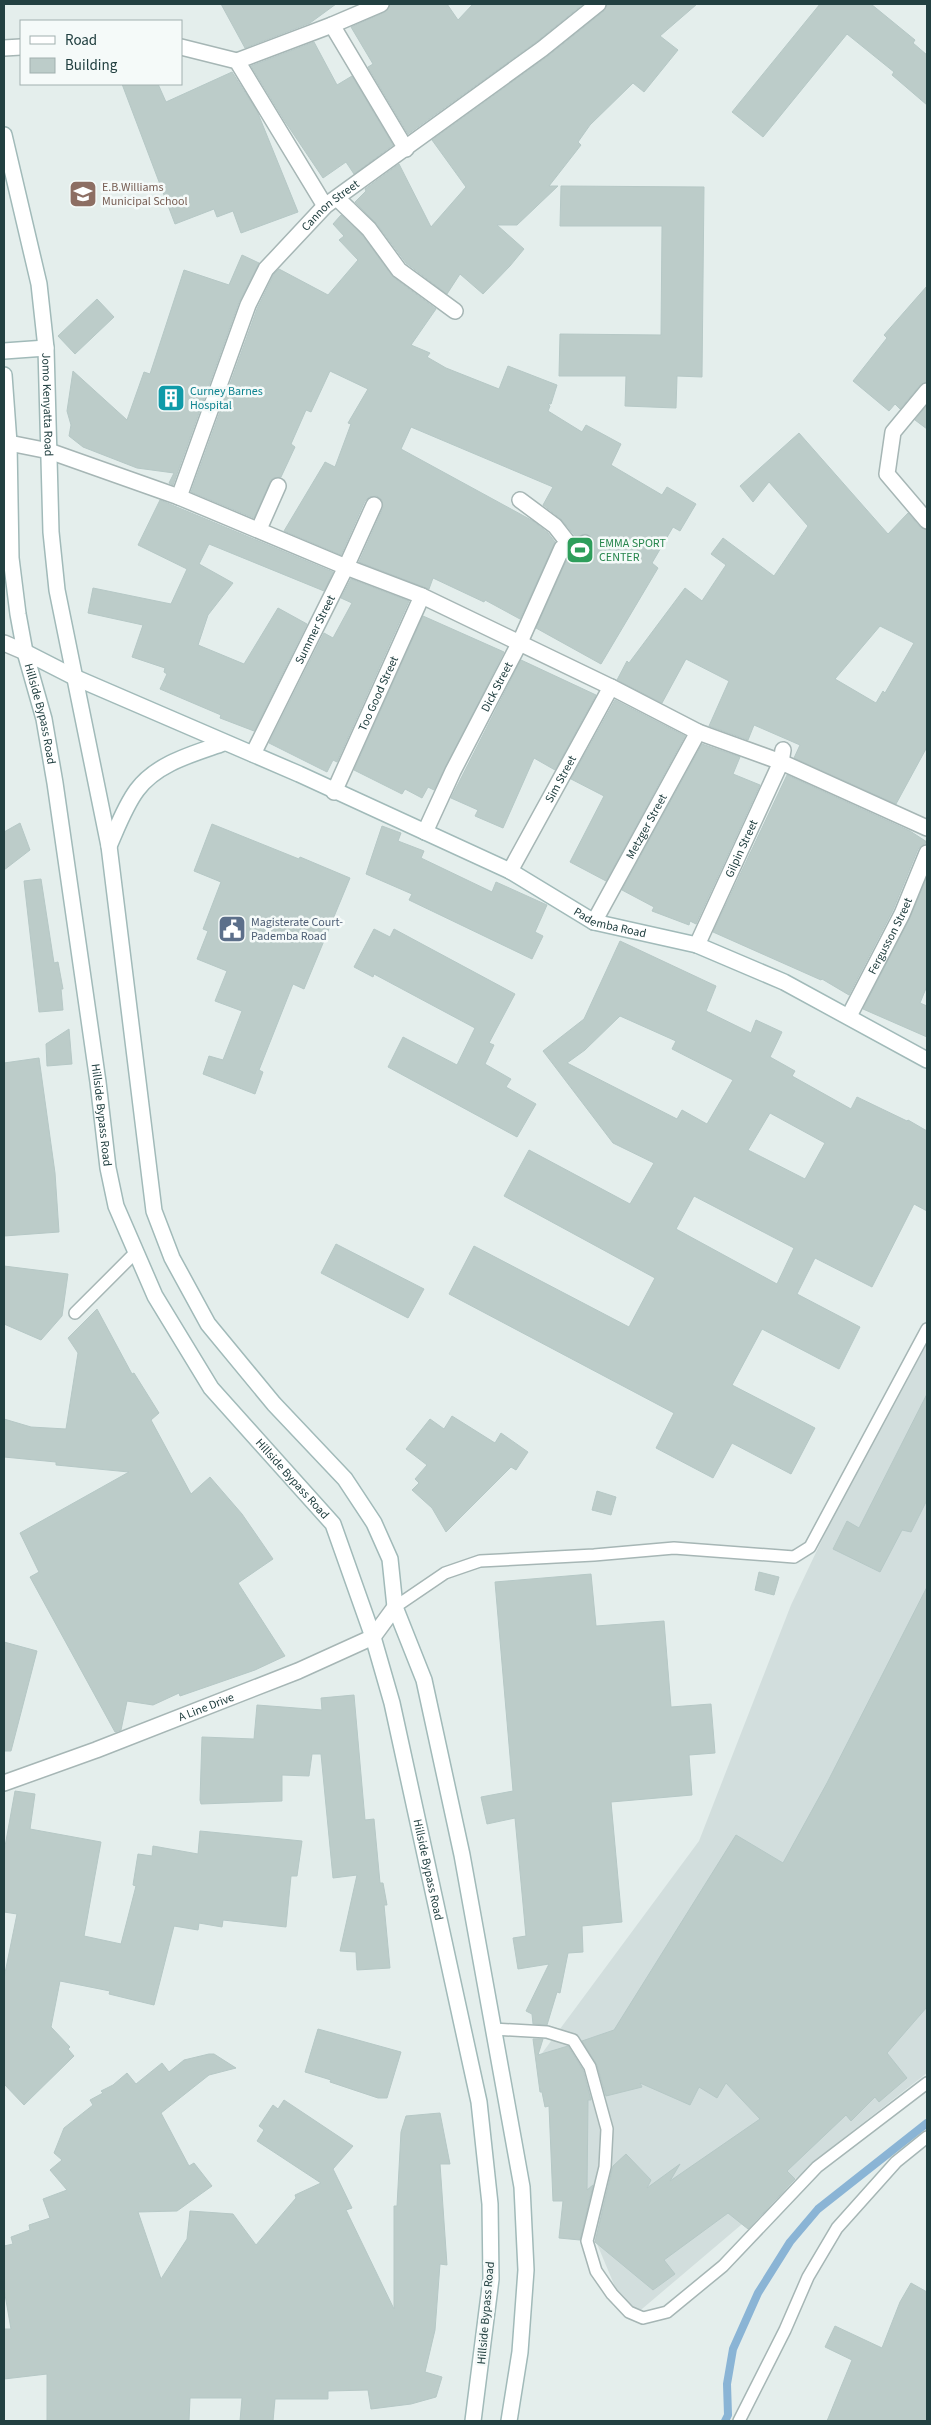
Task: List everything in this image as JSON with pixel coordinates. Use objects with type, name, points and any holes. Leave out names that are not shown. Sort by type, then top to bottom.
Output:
[{"type":"main road","points":[[182,47],[237,61],[381,4]]},
{"type":"main road","name":"Cannon Street","points":[[179,497],[207,414],[255,291],[266,269],[332,202],[542,49],[598,4]]},
{"type":"main road","points":[[332,25],[406,149]]},
{"type":"main road","points":[[4,48],[20,47]]},
{"type":"main road","points":[[237,61],[332,202],[369,229],[399,270],[455,311]]},
{"type":"main road","name":"Jomo Kenyatta Road","points":[[4,135],[39,284],[46,348],[51,532],[57,590],[74,677]]},
{"type":"main road","points":[[4,352],[46,348]]},
{"type":"main road","points":[[4,375],[9,443],[7,563],[25,652]]},
{"type":"main road","points":[[927,391],[892,432],[886,474],[927,521]]},
{"type":"main road","points":[[9,443],[49,451],[179,497],[346,567],[422,596],[520,642],[698,732],[782,756],[927,828]]},
{"type":"main road","points":[[259,529],[278,486]]},
{"type":"main road","points":[[520,500],[555,526],[564,549]]},
{"type":"main road","name":"Summer Street","points":[[253,754],[346,567],[374,505]]},
{"type":"main road","name":"Dick Street","points":[[425,832],[453,771],[520,642],[564,549]]},
{"type":"main road","name":"Too Good Street","points":[[334,792],[422,596]]},
{"type":"main road","points":[[4,643],[74,677],[253,754]]},
{"type":"main road","name":"Hillside Bypass Road","points":[[25,652],[44,719],[55,783],[98,1082],[108,1168],[116,1206],[155,1296],[211,1388],[333,1524],[373,1636],[392,1703],[479,2102],[490,2204],[491,2279],[473,2421]]},
{"type":"main road","points":[[74,677],[108,846],[154,1211],[172,1258],[208,1324],[274,1404],[344,1479],[374,1523],[390,1559],[395,1608],[424,1680],[462,1855],[522,2187],[525,2279],[520,2352],[509,2421]]},
{"type":"main road","name":"Sim Street","points":[[510,871],[611,687]]},
{"type":"main road","name":"Metzger Street","points":[[594,922],[698,732]]},
{"type":"main road","points":[[108,846],[136,791],[154,773],[224,743]]},
{"type":"main road","name":"Pademba Road","points":[[253,754],[510,871],[594,922],[697,945],[784,982],[927,1060]]},
{"type":"main road","name":"Gilpin Street","points":[[697,945],[782,756]]},
{"type":"main road","name":"Fergusson Street","points":[[849,1016],[902,914],[927,853]]},
{"type":"main road","name":"A Line Drive","points":[[4,1783],[96,1750],[289,1675],[373,1636],[395,1608]]},
{"type":"lane","points":[[564,549],[585,541]]},
{"type":"lane","points":[[75,1313],[136,1252]]},
{"type":"lane","points":[[395,1608],[445,1574],[480,1561],[594,1555],[674,1548],[794,1557],[810,1547],[927,1329]]},
{"type":"lane","points":[[493,2029],[547,2032],[572,2040],[590,2067],[607,2129],[605,2167],[587,2241],[596,2271],[612,2294],[629,2312],[643,2318],[667,2312],[723,2266],[817,2167],[927,2083]]},
{"type":"lane","points":[[739,2421],[785,2330],[808,2277],[837,2228],[896,2162],[927,2138]]},
{"type":"shaded area","points":[[927,1319],[927,2073],[841,2140],[629,2320],[579,2201],[540,2056],[699,1841],[791,1605]]},
{"type":"building","points":[[221,4],[336,4],[310,23],[245,48]]},
{"type":"building","points":[[390,4],[447,4],[458,20],[473,4],[583,4],[536,42],[408,134],[368,67],[373,64],[351,27],[385,12]]},
{"type":"building","points":[[607,4],[697,4],[660,36],[678,50],[644,92],[633,83],[590,125],[578,142],[581,145],[549,186],[558,186],[517,225],[497,225],[524,249],[510,266],[483,294],[460,274],[447,294],[406,263],[376,223],[355,202],[366,191],[365,189],[399,164],[431,227],[466,187],[432,140],[548,56],[604,11]]},
{"type":"building","points":[[820,4],[871,4],[915,40],[913,43],[927,55],[927,105],[892,75],[894,72],[847,34],[763,137],[732,112]]},
{"type":"building","points":[[314,42],[337,85],[352,76],[393,145],[354,174],[346,162],[323,178],[251,66]]},
{"type":"building","points":[[232,72],[257,111],[298,212],[241,233],[233,211],[217,217],[214,209],[175,224],[122,85],[158,85],[166,102]]},
{"type":"building","points":[[561,186],[704,187],[702,377],[677,376],[676,408],[625,406],[626,376],[559,376],[560,334],[661,335],[662,226],[560,226]]},
{"type":"building","points":[[341,215],[362,235],[393,277],[436,309],[411,345],[430,353],[427,357],[446,368],[499,389],[508,366],[557,385],[551,404],[548,404],[550,406],[548,411],[582,432],[586,425],[621,444],[611,465],[662,495],[667,487],[696,504],[680,531],[673,527],[652,563],[658,568],[601,664],[536,628],[567,559],[589,548],[592,542],[591,537],[586,534],[576,537],[561,519],[543,505],[553,487],[411,427],[401,449],[533,521],[548,533],[555,542],[520,619],[485,600],[484,602],[433,578],[429,589],[359,562],[383,508],[382,500],[377,496],[369,497],[365,501],[341,555],[284,531],[325,462],[335,467],[351,424],[348,423],[368,389],[330,371],[311,412],[306,410],[291,444],[295,447],[281,477],[273,478],[270,482],[254,518],[191,492],[257,309],[274,274],[279,269],[328,295],[358,260],[339,240],[344,236],[333,224]]},
{"type":"building","points":[[242,255],[259,263],[239,302],[173,485],[169,483],[174,473],[137,468],[83,447],[69,436],[71,425],[67,411],[73,371],[127,420],[144,372],[150,374],[184,270],[229,285]]},
{"type":"building","points":[[927,286],[927,382],[920,385],[900,409],[895,404],[889,411],[853,381],[887,338],[884,335]]},
{"type":"building","points":[[97,299],[114,317],[75,354],[58,336]]},
{"type":"building","points":[[927,405],[927,429],[915,420]]},
{"type":"building","points":[[799,433],[888,534],[908,513],[920,527],[927,530],[927,747],[896,804],[794,758],[800,745],[754,725],[748,740],[709,726],[729,681],[686,659],[662,703],[617,680],[627,661],[629,663],[685,588],[702,601],[726,565],[711,554],[723,538],[774,576],[808,526],[769,482],[753,502],[740,486]],"holes":[[[880,626],[914,643],[885,693],[883,691],[876,703],[835,679]]]},
{"type":"building","points":[[160,500],[333,572],[324,591],[209,544],[199,564],[233,583],[208,615],[198,645],[244,664],[278,608],[307,624],[254,731],[220,718],[221,715],[160,689],[167,674],[164,672],[165,668],[132,657],[143,625],[88,613],[93,588],[171,604],[187,569],[138,545]]},
{"type":"building","points":[[351,579],[409,601],[337,762],[333,760],[327,772],[269,743],[324,633],[333,638],[352,603],[341,598]]},
{"type":"building","points":[[423,616],[504,652],[434,790],[428,787],[422,798],[405,789],[402,794],[354,770]]},
{"type":"building","points":[[521,660],[596,695],[555,770],[534,758],[503,828],[475,816],[478,810],[451,798]]},
{"type":"building","points":[[615,700],[685,736],[606,881],[570,862],[604,796],[571,779]]},
{"type":"building","points":[[702,744],[740,757],[733,774],[760,785],[696,924],[690,921],[689,925],[652,911],[654,907],[622,890]]},
{"type":"building","points":[[787,775],[910,831],[927,842],[918,849],[893,910],[849,995],[822,979],[713,932]]},
{"type":"building","points":[[20,823],[30,850],[4,870],[4,832]]},
{"type":"building","points":[[212,824],[350,878],[304,989],[293,984],[259,1070],[263,1072],[255,1094],[203,1074],[209,1056],[223,1060],[242,1011],[215,1001],[227,971],[197,959],[208,931],[203,929],[221,882],[194,871]]},
{"type":"building","points":[[382,826],[401,833],[398,841],[424,851],[421,858],[492,892],[496,882],[547,905],[535,932],[543,936],[532,959],[409,900],[412,894],[366,874]]},
{"type":"building","points":[[927,877],[927,986],[920,1003],[927,1006],[927,1037],[863,1009],[910,918]]},
{"type":"building","points":[[41,879],[54,963],[58,962],[63,989],[61,989],[63,1010],[39,1012],[24,881]]},
{"type":"building","points":[[374,929],[390,937],[394,929],[515,994],[489,1043],[494,1045],[485,1064],[511,1079],[506,1087],[536,1104],[517,1137],[388,1067],[403,1037],[457,1065],[475,1028],[374,974],[373,977],[354,967]]},
{"type":"building","points":[[620,941],[716,986],[706,1011],[751,1033],[756,1020],[782,1032],[770,1057],[795,1071],[792,1076],[851,1109],[857,1097],[908,1120],[927,1131],[927,1211],[914,1204],[872,1287],[815,1258],[797,1294],[860,1327],[839,1369],[762,1329],[732,1385],[815,1428],[791,1474],[732,1443],[713,1478],[656,1448],[674,1413],[449,1294],[474,1246],[629,1327],[655,1278],[504,1196],[529,1150],[630,1204],[654,1163],[613,1143],[543,1051],[584,1019]],"holes":[[[620,1016],[676,1041],[672,1049],[733,1080],[707,1124],[682,1110],[677,1119],[567,1063],[585,1050]],[[770,1113],[825,1143],[805,1179],[748,1150]],[[694,1196],[794,1248],[777,1284],[676,1229]]]},
{"type":"building","points":[[69,1029],[72,1064],[47,1066],[46,1044]]},
{"type":"building","points":[[39,1058],[55,1173],[59,1232],[4,1236],[4,1063]]},
{"type":"building","points":[[336,1244],[424,1289],[408,1318],[321,1273]]},
{"type":"building","points":[[4,1266],[68,1274],[62,1316],[41,1340],[4,1324]]},
{"type":"building","points":[[97,1309],[132,1374],[134,1373],[159,1413],[151,1420],[191,1494],[210,1477],[242,1514],[273,1559],[238,1583],[285,1656],[255,1670],[180,1696],[179,1693],[153,1705],[127,1701],[121,1730],[115,1732],[30,1577],[39,1572],[20,1533],[129,1472],[56,1465],[56,1462],[4,1457],[4,1419],[31,1427],[66,1429],[78,1353],[68,1338]]},
{"type":"building","points":[[927,1394],[927,1500],[911,1532],[902,1530],[880,1572],[833,1549],[847,1521],[859,1528]]},
{"type":"building","points":[[452,1416],[495,1443],[501,1433],[528,1452],[516,1470],[511,1467],[446,1532],[432,1508],[412,1490],[419,1483],[415,1479],[427,1465],[406,1449],[430,1419],[444,1429]]},
{"type":"building","points":[[597,1491],[616,1497],[611,1515],[592,1510]]},
{"type":"building","points":[[759,1572],[779,1577],[774,1595],[755,1590]]},
{"type":"building","points":[[591,1574],[596,1626],[664,1621],[671,1707],[711,1704],[715,1753],[689,1755],[692,1795],[611,1802],[622,1922],[582,1926],[583,1952],[568,1953],[560,1993],[557,1992],[547,2025],[533,2024],[532,2014],[526,2011],[549,1964],[518,1969],[513,1938],[526,1936],[515,1818],[487,1824],[481,1797],[513,1791],[495,1582]]},
{"type":"building","points":[[927,1587],[927,2007],[887,2053],[907,2078],[879,2102],[875,2097],[851,2121],[846,2115],[787,2171],[795,2179],[748,2229],[728,2213],[664,2260],[675,2274],[653,2290],[595,2242],[613,2166],[626,2154],[651,2180],[647,2188],[680,2164],[670,2181],[760,2119],[726,2083],[717,2098],[699,2087],[690,2105],[640,2083],[642,2087],[606,2096],[597,2065],[582,2041],[614,2030],[736,1835],[783,1863],[827,1783]]},
{"type":"building","points":[[4,1642],[37,1651],[11,1751],[4,1751]]},
{"type":"building","points":[[354,1695],[365,1820],[374,1819],[380,1883],[383,1883],[387,1905],[384,1905],[390,1968],[357,1970],[356,1952],[340,1951],[357,1875],[333,1878],[321,1754],[312,1754],[309,1776],[282,1775],[282,1801],[201,1804],[200,1800],[202,1737],[254,1739],[257,1705],[322,1710],[321,1698]]},
{"type":"building","points":[[15,1791],[35,1794],[30,1829],[101,1842],[84,1936],[121,1944],[136,1886],[133,1885],[138,1854],[152,1856],[153,1846],[198,1854],[200,1831],[302,1841],[297,1876],[291,1876],[286,1927],[223,1920],[222,1927],[199,1923],[198,1930],[174,1926],[154,2005],[109,1994],[110,1991],[60,1981],[51,2027],[70,2047],[68,2049],[74,2056],[24,2105],[4,2084],[4,1978],[17,1914],[4,1912],[4,1852]]},
{"type":"building","points":[[318,2029],[401,2052],[387,2098],[378,2098],[305,2072]]},
{"type":"building","points":[[533,2039],[543,2039],[538,2055],[568,2046],[583,2070],[591,2100],[588,2100],[587,2190],[593,2185],[580,2240],[559,2238],[563,2201],[553,2201],[549,2106],[545,2107],[542,2092],[540,2092]]},
{"type":"building","points":[[214,2054],[236,2068],[209,2075],[161,2113],[189,2166],[194,2163],[212,2186],[177,2211],[138,2212],[161,2279],[187,2239],[190,2211],[233,2214],[256,2245],[296,2198],[295,2195],[321,2183],[257,2141],[264,2130],[259,2126],[273,2105],[278,2109],[284,2100],[353,2146],[333,2169],[352,2208],[346,2210],[394,2309],[394,2206],[397,2206],[401,2132],[406,2116],[440,2113],[450,2164],[440,2164],[447,2265],[440,2264],[435,2330],[425,2372],[442,2377],[436,2397],[411,2404],[371,2409],[368,2390],[328,2391],[328,2399],[275,2399],[273,2421],[240,2421],[242,2398],[190,2398],[189,2421],[47,2421],[47,2374],[4,2379],[4,2329],[11,2329],[4,2289],[4,2246],[13,2244],[11,2237],[30,2230],[29,2225],[50,2218],[43,2199],[67,2190],[50,2170],[62,2160],[54,2153],[64,2128],[93,2105],[90,2100],[103,2093],[101,2091],[113,2085],[127,2073],[136,2084],[162,2063],[169,2072],[184,2060]]},
{"type":"building","points":[[911,2283],[927,2292],[927,2421],[827,2421],[852,2360],[825,2347],[835,2326],[882,2348],[900,2302]]},
{"type":"waterway","points":[[725,2421],[728,2415],[727,2384],[733,2349],[758,2293],[790,2242],[818,2209],[927,2123]]},
{"type":"place","name":"E.B.Williams Municipal School","points":[[83,194]]},
{"type":"place","name":"Curney Barnes Hospital","points":[[171,398]]},
{"type":"place","name":"EMMA SPORT CENTER","points":[[580,550]]},
{"type":"place","name":"Magisterate Court- Pademba Road","points":[[232,929]]}]
